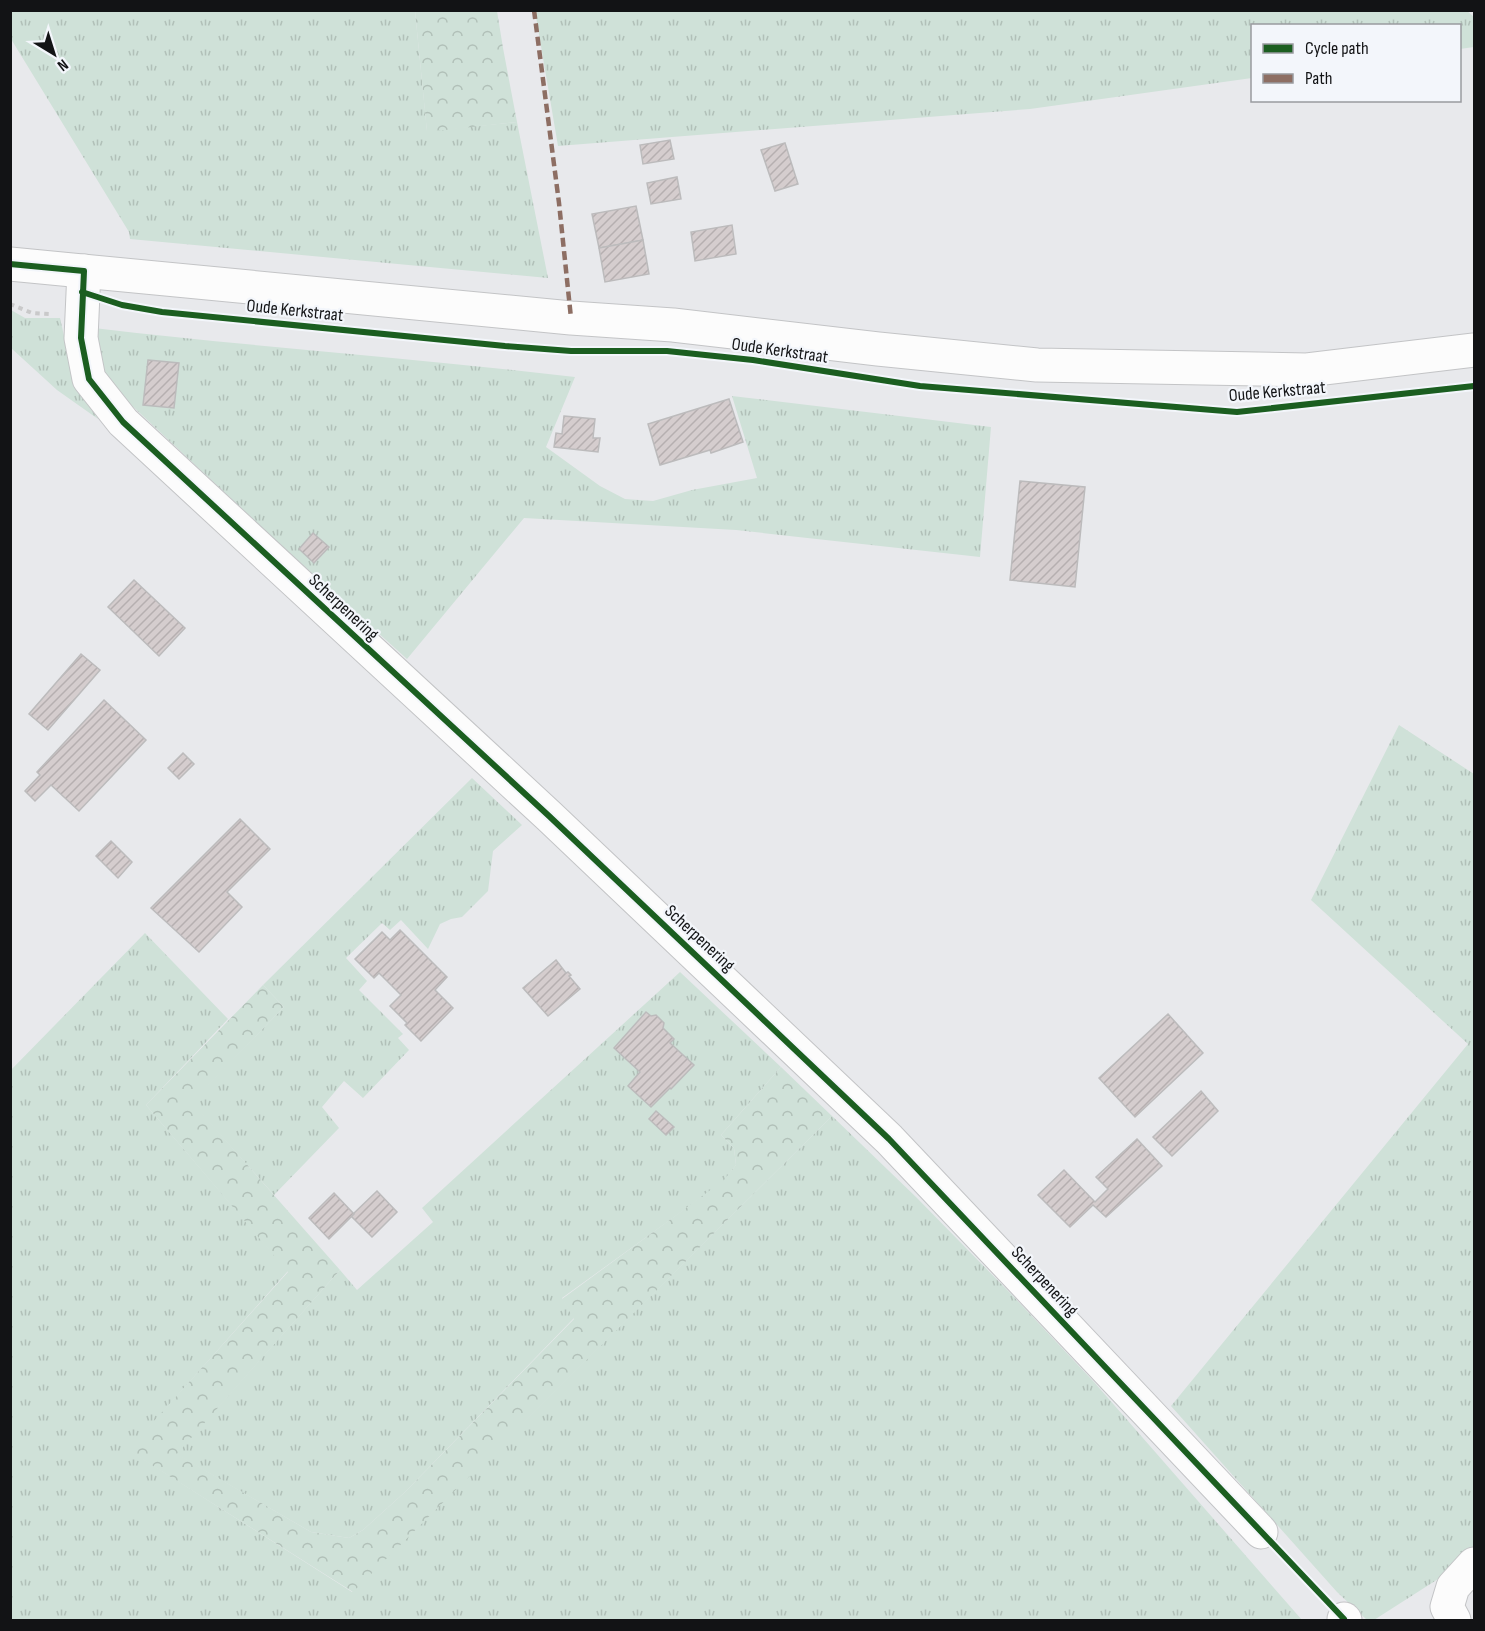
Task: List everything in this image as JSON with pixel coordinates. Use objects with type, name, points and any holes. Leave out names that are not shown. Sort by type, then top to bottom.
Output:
[{"type":"street","name":"Oude Kerkstraat","points":[[10,264],[559,317],[673,325],[1037,365],[1308,370],[1474,350]]},
{"type":"street","name":"Scherpenering","points":[[84,271],[81,338],[89,379],[123,422],[549,816],[889,1139],[1261,1532]]},
{"type":"street","points":[[1454,1620],[1447,1607],[1453,1587],[1474,1564]]},
{"type":"path","points":[[10,304],[33,313],[81,315]]},
{"type":"green space","points":[[1466,10],[1474,17],[1474,47],[1461,49],[1461,24],[1251,24],[1251,78],[1030,109],[558,146],[535,11]]},
{"type":"green space","points":[[11,11],[415,11],[427,131],[517,122],[548,278],[130,239],[129,232],[11,39]]},
{"type":"green space","points":[[415,11],[497,11],[517,122],[427,132]]},
{"type":"green space","points":[[11,310],[25,318],[60,318],[75,385],[98,419],[57,390],[11,348]]},
{"type":"green space","points":[[94,328],[575,377],[546,447],[600,486],[625,499],[653,501],[692,490],[757,478],[732,396],[991,427],[980,557],[736,530],[524,518],[407,659],[272,537],[111,386],[96,363]]},
{"type":"green space","points":[[1399,725],[1474,774],[1474,1556],[1374,1620],[1367,1620],[1337,1592],[1171,1406],[1468,1044],[1311,900]]},
{"type":"green space","points":[[472,778],[522,825],[493,851],[488,891],[462,917],[440,924],[428,949],[401,920],[390,930],[382,923],[346,958],[367,981],[359,990],[403,1034],[398,1038],[409,1050],[363,1098],[344,1081],[322,1107],[339,1128],[274,1195],[191,1102],[284,1007],[263,985]]},
{"type":"green space","points":[[145,933],[228,1019],[146,1105],[288,1271],[129,1450],[352,1592],[832,1116],[916,1197],[1094,1382],[1302,1620],[11,1620],[10,1071]]},
{"type":"green space","points":[[680,972],[781,1067],[721,1135],[734,1148],[736,1165],[724,1181],[562,1298],[574,1318],[405,1492],[363,1530],[349,1538],[311,1532],[176,1454],[340,1270],[357,1290],[433,1222],[422,1208]]},
{"type":"green space","points":[[263,985],[284,1007],[192,1102],[340,1270],[177,1454],[311,1532],[349,1538],[363,1530],[405,1492],[574,1319],[562,1299],[724,1180],[736,1165],[734,1148],[721,1135],[781,1067],[832,1116],[353,1592],[128,1450],[288,1272],[146,1105]]},
{"type":"building","points":[[670,140],[674,159],[643,164],[640,145]]},
{"type":"building","points":[[785,143],[798,184],[775,191],[761,150]]},
{"type":"building","points":[[677,177],[681,199],[651,204],[647,183]]},
{"type":"building","points":[[636,206],[643,240],[599,248],[592,214]]},
{"type":"building","points":[[732,225],[736,254],[695,261],[691,232]]},
{"type":"building","points":[[643,240],[649,274],[605,282],[599,248]]},
{"type":"building","points":[[148,360],[179,363],[174,408],[143,405]]},
{"type":"building","points":[[729,399],[743,442],[711,453],[710,450],[660,465],[648,424]]},
{"type":"building","points":[[564,416],[595,419],[593,438],[600,438],[598,452],[554,447],[556,433],[562,434]]},
{"type":"building","points":[[1020,481],[1085,487],[1075,587],[1010,580]]},
{"type":"building","points":[[313,533],[329,547],[314,563],[299,549]]},
{"type":"building","points":[[134,580],[185,628],[159,656],[108,607]]},
{"type":"building","points":[[81,654],[100,670],[48,730],[29,714]]},
{"type":"building","points":[[104,700],[146,740],[79,811],[51,785],[35,801],[25,791],[40,775],[37,772]]},
{"type":"building","points":[[183,753],[194,764],[179,779],[168,768]]},
{"type":"building","points":[[240,819],[270,849],[227,892],[242,907],[199,952],[151,908]]},
{"type":"building","points":[[111,841],[132,862],[118,878],[96,856]]},
{"type":"building","points":[[400,930],[447,977],[435,990],[453,1008],[421,1041],[390,1006],[401,995],[379,973],[374,978],[355,959],[382,932],[390,940]]},
{"type":"building","points":[[556,960],[566,973],[571,975],[569,976],[580,989],[548,1016],[523,988]]},
{"type":"building","points":[[646,1012],[651,1016],[656,1015],[664,1023],[663,1028],[674,1039],[670,1043],[694,1065],[651,1107],[628,1086],[640,1072],[614,1048]]},
{"type":"building","points":[[1168,1014],[1203,1053],[1135,1117],[1099,1078]]},
{"type":"building","points":[[1201,1091],[1218,1111],[1172,1156],[1153,1137]]},
{"type":"building","points":[[656,1111],[674,1127],[666,1135],[649,1119]]},
{"type":"building","points":[[1137,1139],[1162,1166],[1106,1217],[1093,1205],[1070,1227],[1038,1195],[1064,1170],[1095,1202],[1108,1189],[1096,1177]]},
{"type":"building","points":[[377,1191],[397,1212],[372,1237],[351,1216]]},
{"type":"building","points":[[334,1193],[354,1214],[329,1239],[309,1218]]},
{"type":"marked path","points":[[534,10],[559,203],[571,318]]},
{"type":"cycle path","points":[[10,264],[84,271],[81,338],[89,379],[123,422],[549,816],[889,1139],[1344,1619]]},
{"type":"cycle path","points":[[82,292],[122,305],[162,312],[505,346],[571,351],[667,351],[753,360],[920,386],[1237,412],[1474,386]]}]
